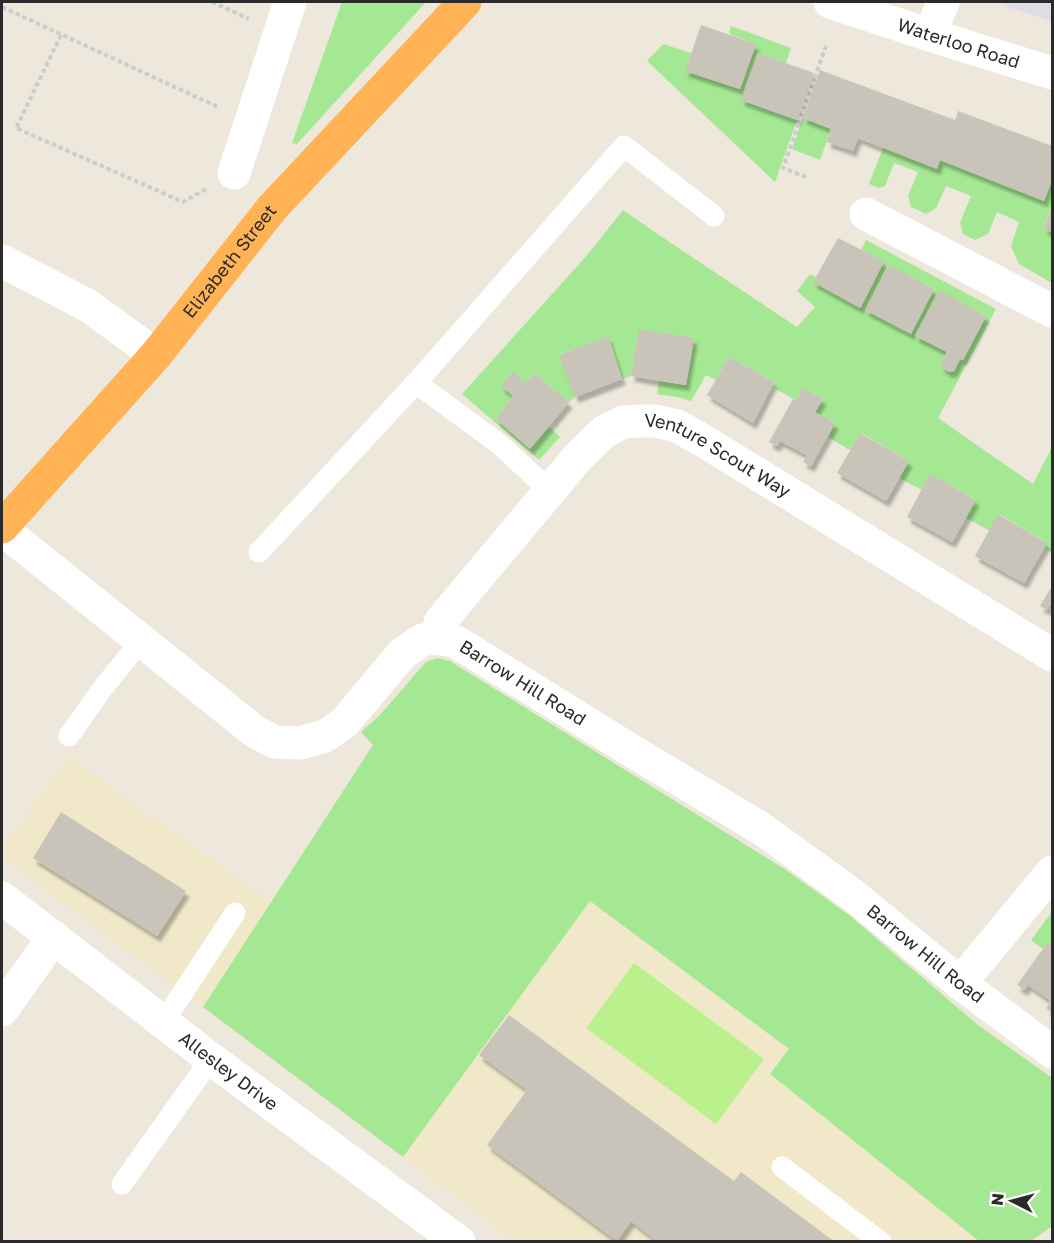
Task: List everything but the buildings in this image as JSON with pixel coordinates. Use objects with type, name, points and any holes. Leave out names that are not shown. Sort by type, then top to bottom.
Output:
[{"type":"highway","name":"Elizabeth Street","points":[[2,528],[156,355],[272,208],[465,2]]},
{"type":"street","points":[[234,173],[291,2]]},
{"type":"street","name":"Waterloo Road","points":[[830,2],[1053,73]]},
{"type":"street","points":[[930,35],[943,2]]},
{"type":"street","points":[[866,214],[1053,311]]},
{"type":"street","points":[[2,261],[87,304],[156,355]]},
{"type":"street","name":"Venture Scout Way","points":[[438,638],[440,622],[579,456],[605,431],[624,422],[656,421],[677,426],[1053,655]]},
{"type":"street","name":"Barrow Hill Road","points":[[2,528],[254,731],[275,742],[300,743],[325,736],[344,723],[402,654],[423,640],[438,638],[458,643],[762,829],[854,897],[960,983],[1053,1052]]},
{"type":"street","points":[[960,983],[1053,872]]},
{"type":"street","name":"Allesley Drive","points":[[2,898],[211,1059],[459,1242]]},
{"type":"street","points":[[2,1010],[54,937]]},
{"type":"lane","points":[[259,552],[416,383],[624,146],[714,216]]},
{"type":"lane","points":[[416,383],[498,443],[549,490]]},
{"type":"lane","points":[[69,736],[141,641]]},
{"type":"lane","points":[[163,1022],[235,913]]},
{"type":"lane","points":[[122,1184],[211,1059]]},
{"type":"lane","points":[[782,1167],[881,1242]]},
{"type":"path","points":[[2,7],[250,122]]},
{"type":"path","points":[[61,35],[16,128],[183,202],[234,173]]},
{"type":"path","points":[[806,177],[783,168],[826,46]]},
{"type":"shaded area","points":[[1003,2],[1052,2],[1052,21],[1001,5]]},
{"type":"shaded area","points":[[437,658],[450,661],[786,870],[849,915],[978,1025],[1052,1078],[1052,1226],[1031,1242],[515,1241],[5,860],[4,846],[69,755],[146,813],[272,901],[373,745],[361,732],[379,716],[426,662]]},
{"type":"green space","points":[[342,2],[426,2],[297,144],[292,143]]},
{"type":"green space","points":[[731,26],[791,48],[786,63],[758,53],[742,100],[797,120],[775,182],[647,61],[663,44],[691,53],[686,71],[739,89],[756,44],[729,34]]},
{"type":"green space","points":[[803,118],[831,129],[820,160],[792,149]]},
{"type":"green space","points":[[883,148],[940,160],[1044,201],[1052,180],[1052,204],[1044,228],[1052,232],[1052,283],[1019,264],[1011,246],[1019,222],[997,212],[988,234],[975,240],[963,234],[960,223],[971,196],[946,186],[936,208],[926,214],[911,207],[908,196],[918,172],[894,163],[885,186],[879,188],[869,184]]},
{"type":"green space","points":[[623,210],[797,327],[815,307],[797,291],[810,274],[816,277],[814,282],[861,308],[884,262],[861,250],[866,240],[996,309],[938,418],[1033,484],[1052,447],[1052,553],[1044,548],[1046,542],[999,514],[990,531],[966,518],[975,499],[931,475],[922,490],[899,478],[909,461],[861,433],[850,450],[828,437],[835,423],[815,412],[823,399],[803,388],[796,400],[772,387],[774,382],[729,357],[716,380],[706,375],[691,401],[657,394],[659,381],[686,385],[694,338],[639,330],[631,376],[622,379],[608,337],[560,354],[575,397],[569,402],[534,373],[525,383],[513,373],[513,396],[496,419],[530,448],[549,427],[560,437],[539,460],[462,394],[589,253]],"holes":[[[888,265],[934,289],[911,333],[866,310]],[[939,291],[986,316],[963,360],[960,359],[954,371],[949,372],[942,367],[941,363],[947,352],[916,336]]]},
{"type":"green space","points":[[437,658],[450,661],[786,870],[849,915],[978,1025],[1052,1078],[1052,1226],[1031,1241],[979,1241],[770,1074],[789,1049],[590,901],[403,1157],[203,1007],[373,745],[361,732],[379,716],[426,662]]},
{"type":"green space","points":[[1052,912],[1052,947],[1047,943],[1043,949],[1031,940]]},
{"type":"green space","points":[[634,963],[764,1059],[716,1124],[586,1028]]}]
